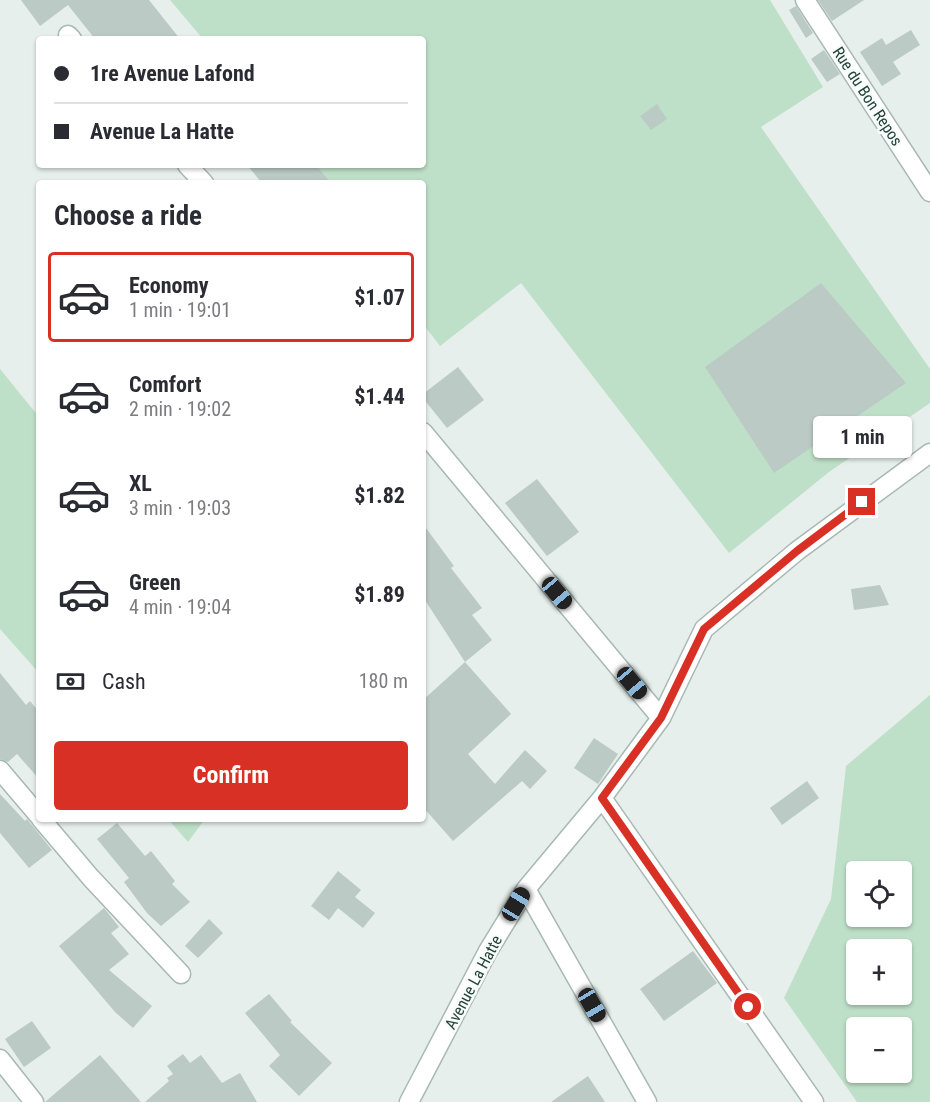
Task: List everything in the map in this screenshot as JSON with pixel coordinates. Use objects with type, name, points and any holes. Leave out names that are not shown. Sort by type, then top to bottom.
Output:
[{"type":"street","name":"Rue du Bon Repos","points":[[806,0],[930,192]]},
{"type":"street","points":[[190,168],[201,180]]},
{"type":"street","points":[[426,436],[661,718]]},
{"type":"street","name":"Avenue La Hatte","points":[[410,1101],[488,951],[526,889],[602,798],[661,718],[704,629],[797,551],[930,453]]},
{"type":"street","points":[[0,770],[36,813]]},
{"type":"street","points":[[602,798],[814,1102]]},
{"type":"street","points":[[43,822],[90,878],[181,974]]},
{"type":"street","points":[[526,889],[647,1102]]},
{"type":"street","points":[[0,1059],[34,1102]]},
{"type":"green space","points":[[170,0],[770,0],[823,87],[761,127],[930,369],[930,403],[829,472],[729,553],[521,283],[440,346],[426,328],[426,180],[312,180],[302,168],[426,168],[426,36],[200,36]]},
{"type":"green space","points":[[0,369],[36,413],[36,670],[0,629]]},
{"type":"green space","points":[[930,695],[930,1102],[857,1102],[784,998],[831,899],[846,766]]},
{"type":"green space","points":[[171,822],[203,822],[188,842]]},
{"type":"building","points":[[21,0],[149,0],[178,36],[93,36],[68,5],[40,26]]},
{"type":"building","points":[[818,0],[864,0],[832,21]]},
{"type":"building","points":[[796,6],[813,33],[806,38],[789,10]]},
{"type":"building","points":[[911,30],[920,45],[893,62],[901,74],[882,86],[860,52],[882,38],[886,45]]},
{"type":"building","points":[[824,50],[840,74],[827,82],[811,59]]},
{"type":"building","points":[[657,104],[667,119],[651,130],[640,116]]},
{"type":"building","points":[[250,168],[318,168],[328,180],[260,180]]},
{"type":"building","points":[[821,283],[906,383],[774,473],[705,367]]},
{"type":"building","points":[[458,367],[484,400],[447,428],[426,402],[426,392]]},
{"type":"building","points":[[537,479],[579,532],[547,556],[505,503]]},
{"type":"building","points":[[426,528],[454,566],[451,568],[482,608],[472,615],[492,640],[465,662],[426,602]]},
{"type":"building","points":[[880,585],[889,605],[854,610],[851,589]]},
{"type":"building","points":[[465,662],[511,714],[468,754],[495,784],[525,750],[547,771],[530,789],[522,781],[453,841],[426,810],[426,697]]},
{"type":"building","points":[[0,673],[26,705],[30,701],[36,708],[36,776],[17,754],[8,762],[0,759]]},
{"type":"building","points":[[594,738],[618,754],[598,784],[574,768]]},
{"type":"building","points":[[807,781],[819,798],[782,825],[770,808]]},
{"type":"building","points":[[0,794],[25,821],[27,819],[52,850],[29,868],[0,833]]},
{"type":"building","points":[[117,823],[145,856],[151,851],[175,881],[172,884],[190,902],[161,926],[147,913],[124,882],[129,878],[97,839]]},
{"type":"building","points":[[338,871],[361,890],[355,897],[375,913],[363,928],[338,908],[329,920],[311,906]]},
{"type":"building","points":[[104,908],[119,927],[111,933],[129,954],[109,970],[152,1006],[133,1028],[115,1012],[59,946]]},
{"type":"building","points":[[209,919],[223,933],[198,958],[185,946]]},
{"type":"building","points":[[693,951],[717,983],[664,1021],[640,989]]},
{"type":"building","points":[[269,994],[292,1021],[290,1022],[332,1063],[299,1096],[269,1066],[280,1055],[245,1013]]},
{"type":"building","points":[[32,1021],[51,1048],[24,1067],[5,1039]]},
{"type":"building","points":[[183,1054],[190,1063],[201,1055],[222,1083],[240,1073],[257,1102],[145,1102],[169,1081],[167,1078],[173,1074],[167,1066]]},
{"type":"building","points":[[100,1055],[141,1102],[45,1102]]},
{"type":"building","points":[[588,1076],[605,1102],[551,1102]]},
{"type":"route","points":[[748,1007],[602,798],[661,718],[704,629],[797,551],[862,502]]}]
